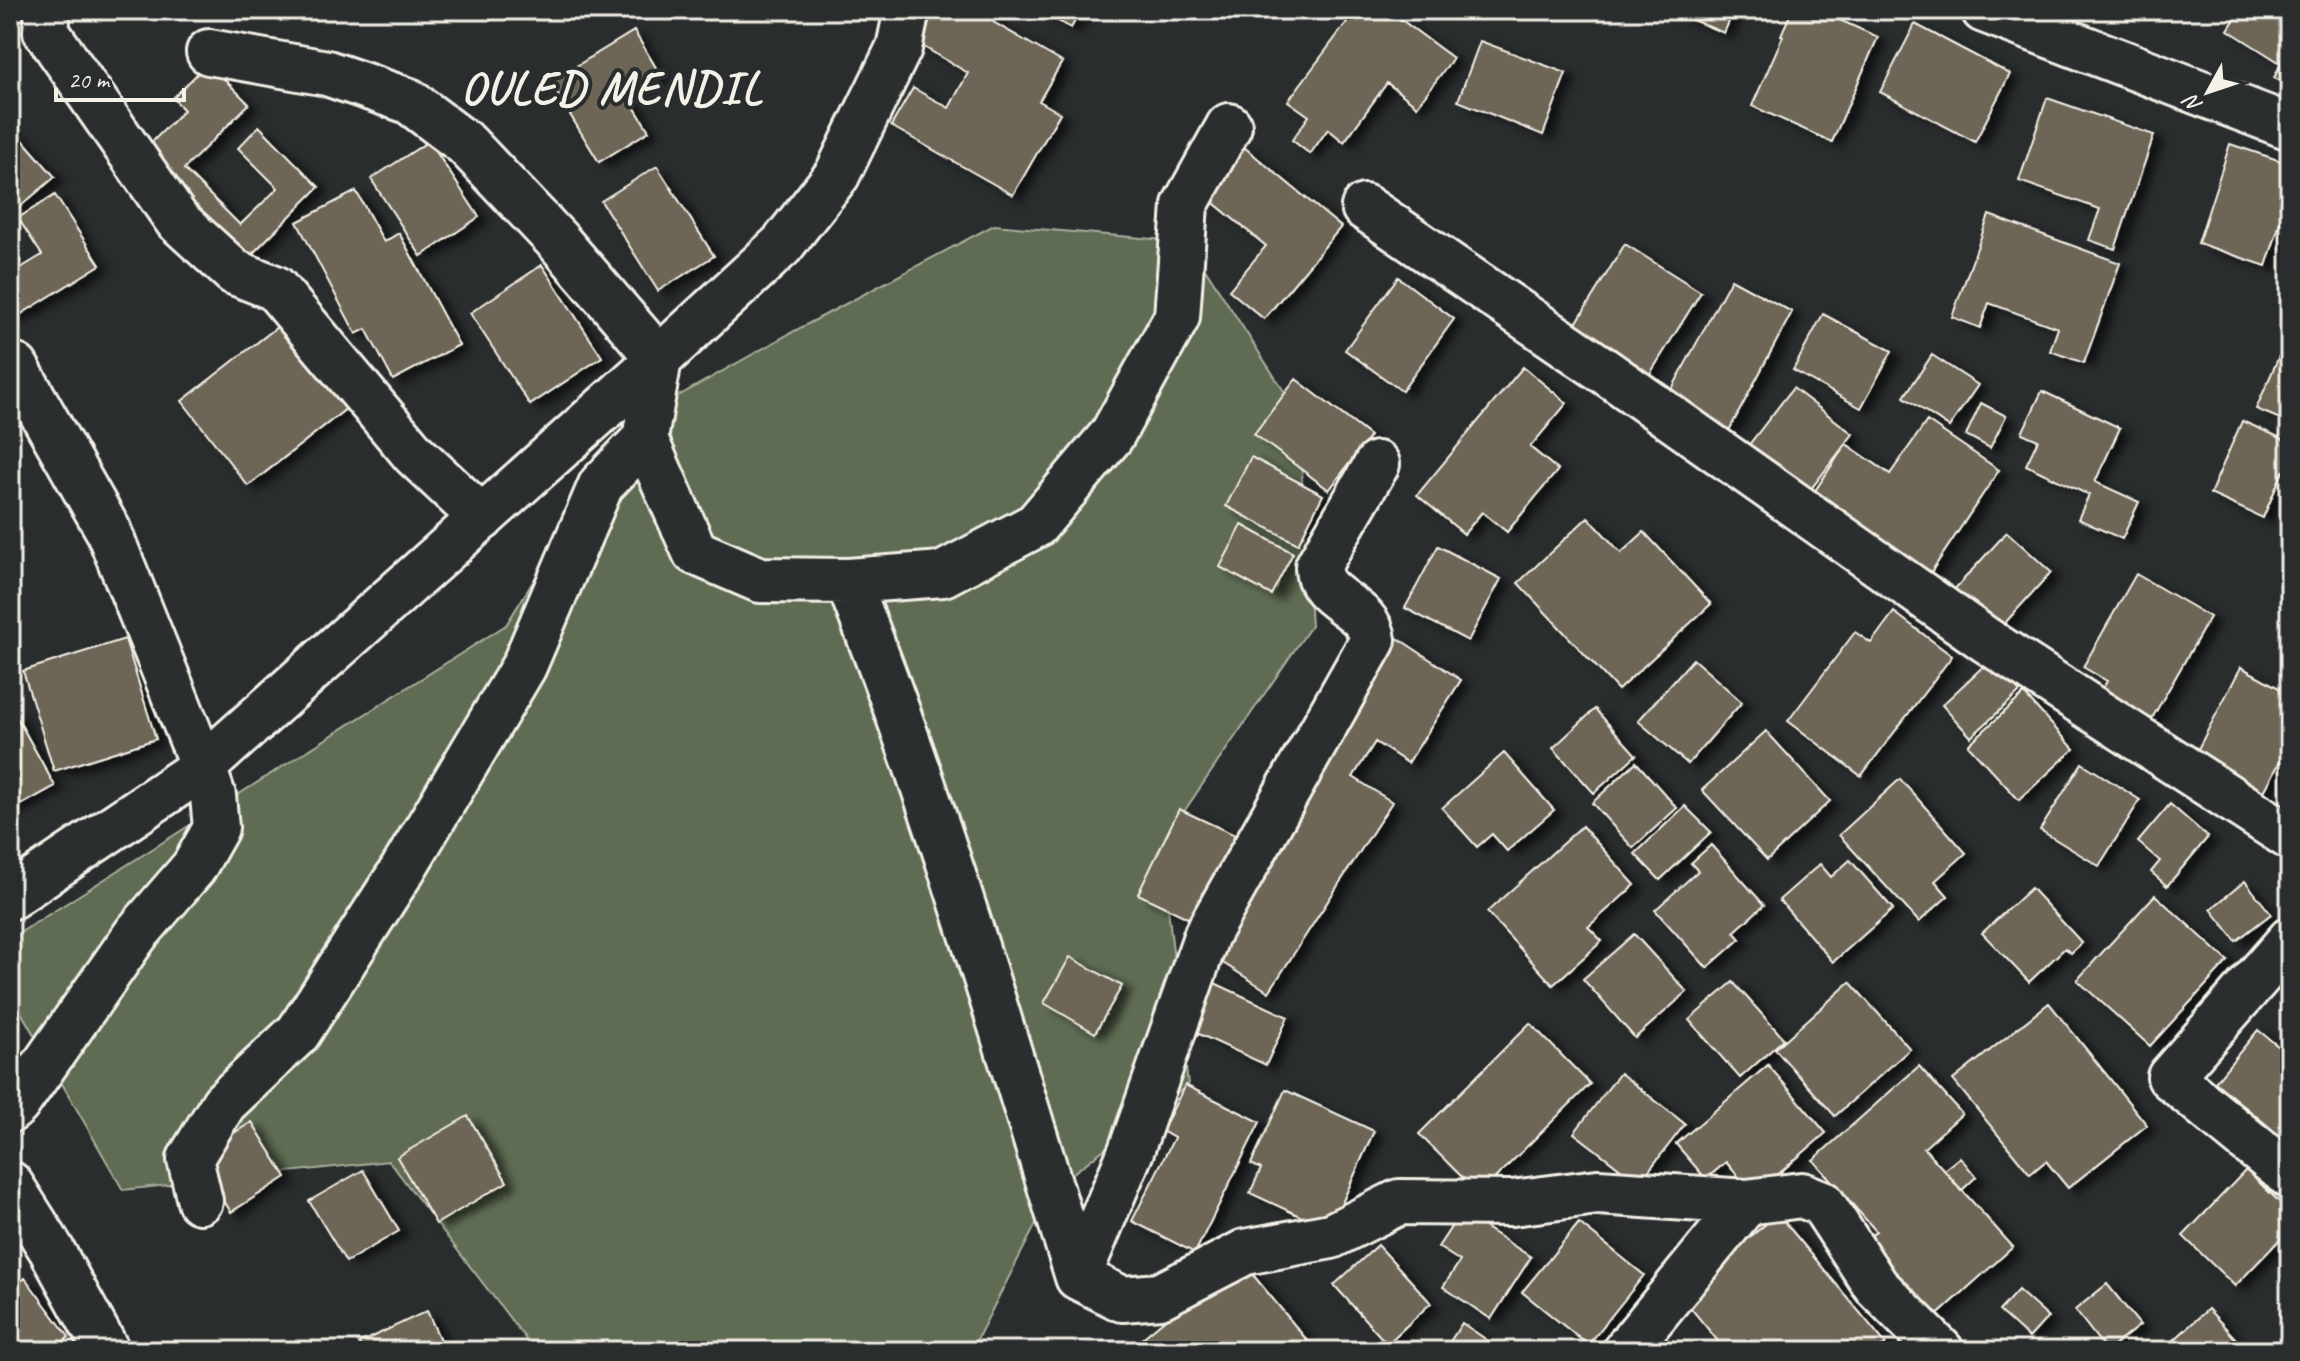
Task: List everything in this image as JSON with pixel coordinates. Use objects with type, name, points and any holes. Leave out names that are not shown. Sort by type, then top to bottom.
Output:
[{"type":"street","points":[[10,897],[203,767],[782,245],[837,175],[899,48],[907,10]]},
{"type":"street","points":[[1984,10],[2290,127]]},
{"type":"street","points":[[37,17],[177,220],[234,272],[275,288],[414,454],[482,518]]},
{"type":"street","points":[[209,52],[327,73],[409,101],[466,144],[558,241],[659,359]]},
{"type":"street","points":[[659,359],[645,439],[695,552],[760,580],[848,581],[943,574],[1036,525],[1112,435],[1177,317],[1185,205],[1229,126]]},
{"type":"street","points":[[1364,207],[1606,372],[1986,640],[2290,837]]},
{"type":"street","points":[[10,1110],[136,934],[194,867],[216,828],[213,796],[203,767],[108,530],[16,367]]},
{"type":"street","points":[[200,1201],[190,1159],[224,1103],[298,1033],[403,869],[524,666],[601,485],[645,439]]},
{"type":"street","points":[[1078,1277],[1131,1151],[1207,934],[1373,640],[1372,628],[1363,617],[1323,585],[1318,566],[1377,464]]},
{"type":"street","points":[[848,581],[889,685],[962,903],[1078,1277],[1122,1299],[1160,1296],[1245,1252],[1331,1236],[1399,1202],[1512,1203],[1598,1192],[1747,1202],[1802,1195],[1822,1203],[1876,1286],[1941,1351]]},
{"type":"street","points":[[2290,940],[2170,1077],[2290,1176]]},
{"type":"street","points":[[10,1184],[51,1249],[107,1351]]},
{"type":"street","points":[[1625,1351],[1747,1202]]},
{"type":"green space","points":[[994,225],[1188,242],[1298,413],[1311,626],[1161,845],[1188,1085],[1055,1187],[971,1351],[535,1351],[389,1161],[123,1190],[10,993],[10,939],[506,625],[632,422]]},
{"type":"building","points":[[929,10],[1000,10],[993,22],[1062,62],[1039,101],[1060,113],[1013,195],[891,126],[913,88],[949,108],[968,73],[914,41]]},
{"type":"building","points":[[1038,10],[1081,10],[1071,28]]},
{"type":"building","points":[[1356,10],[1388,10],[1453,58],[1417,106],[1387,83],[1344,142],[1328,129],[1310,154],[1292,140],[1309,116],[1288,101]]},
{"type":"building","points":[[1668,10],[1734,10],[1724,33]]},
{"type":"building","points":[[1792,10],[1817,10],[1878,37],[1832,142],[1752,106]]},
{"type":"building","points":[[2240,10],[2290,10],[2290,69],[2228,30]]},
{"type":"building","points":[[1915,24],[2010,74],[1975,142],[1880,92]]},
{"type":"building","points":[[634,31],[661,76],[628,97],[649,131],[599,162],[550,82]]},
{"type":"building","points":[[1480,41],[1566,73],[1543,135],[1458,101]]},
{"type":"building","points":[[208,63],[249,104],[184,169],[240,225],[278,188],[238,148],[259,126],[319,187],[243,263],[137,157],[184,110],[173,98]]},
{"type":"building","points":[[2280,65],[2290,69],[2290,85],[2274,78]]},
{"type":"building","points":[[2047,98],[2154,135],[2115,249],[2089,240],[2100,209],[2019,181]]},
{"type":"building","points":[[15,131],[55,177],[10,215],[10,135]]},
{"type":"building","points":[[429,141],[479,217],[421,256],[371,179]]},
{"type":"building","points":[[2230,144],[2290,164],[2290,193],[2266,266],[2198,243]]},
{"type":"building","points":[[1244,147],[1341,227],[1264,319],[1229,290],[1266,246],[1204,195]]},
{"type":"building","points":[[657,166],[714,256],[658,291],[601,201]]},
{"type":"building","points":[[356,191],[384,242],[399,233],[459,345],[393,380],[366,329],[356,334],[297,222]]},
{"type":"building","points":[[55,195],[100,265],[10,321],[10,256],[19,269],[42,255],[18,218]]},
{"type":"building","points":[[1989,215],[2120,263],[2084,363],[2050,351],[2058,328],[1989,303],[1980,328],[1952,317]]},
{"type":"building","points":[[1625,244],[1701,292],[1648,377],[1572,330]]},
{"type":"building","points":[[542,265],[602,357],[530,405],[470,313]]},
{"type":"building","points":[[1398,277],[1454,319],[1402,391],[1345,350]]},
{"type":"building","points":[[1731,279],[1792,312],[1716,455],[1654,422]]},
{"type":"building","points":[[1823,314],[1892,351],[1861,408],[1793,370]]},
{"type":"building","points":[[281,324],[347,408],[248,486],[182,401]]},
{"type":"building","points":[[2284,345],[2290,347],[2290,423],[2256,409]]},
{"type":"building","points":[[1932,355],[1978,385],[1949,427],[1904,397]]},
{"type":"building","points":[[1523,367],[1567,403],[1530,447],[1558,470],[1507,532],[1482,512],[1464,534],[1417,495]]},
{"type":"building","points":[[1296,379],[1370,436],[1329,490],[1254,434]]},
{"type":"building","points":[[1793,388],[1853,434],[1794,511],[1734,464]]},
{"type":"building","points":[[2042,391],[2120,428],[2095,482],[2139,502],[2122,539],[2078,519],[2089,495],[2026,465],[2038,440],[2022,433]]},
{"type":"building","points":[[1981,403],[2006,416],[1990,448],[1966,435]]},
{"type":"building","points":[[1927,421],[1999,470],[1919,590],[1801,512],[1846,444],[1890,474]]},
{"type":"building","points":[[2242,421],[2290,442],[2290,474],[2283,471],[2263,518],[2210,494]]},
{"type":"building","points":[[1251,457],[1323,495],[1298,544],[1226,506]]},
{"type":"building","points":[[1588,517],[1621,553],[1644,532],[1711,604],[1618,690],[1518,583]]},
{"type":"building","points":[[1242,525],[1293,553],[1271,595],[1220,567]]},
{"type":"building","points":[[2007,532],[2051,572],[1995,634],[1951,593]]},
{"type":"building","points":[[1438,546],[1501,579],[1468,641],[1405,608]]},
{"type":"building","points":[[2136,574],[2210,617],[2147,727],[2097,698],[2107,681],[2083,667]]},
{"type":"building","points":[[1894,612],[1952,656],[1861,776],[1788,721],[1855,632],[1871,643]]},
{"type":"building","points":[[1396,637],[1461,680],[1408,763],[1375,742],[1353,777],[1392,802],[1269,992],[1215,958],[1226,902]]},
{"type":"building","points":[[125,639],[156,739],[54,771],[23,671]]},
{"type":"building","points":[[1693,659],[1742,702],[1688,764],[1638,721]]},
{"type":"building","points":[[1990,660],[2020,692],[1971,737],[1942,705]]},
{"type":"building","points":[[2241,667],[2290,694],[2287,724],[2290,726],[2290,743],[2259,801],[2190,764]]},
{"type":"building","points":[[2024,694],[2074,749],[2019,800],[1968,745]]},
{"type":"building","points":[[10,705],[55,786],[10,811]]},
{"type":"building","points":[[1595,709],[1636,755],[1594,793],[1553,748]]},
{"type":"building","points":[[1766,731],[1830,801],[1767,860],[1702,790]]},
{"type":"building","points":[[1504,753],[1554,810],[1507,851],[1492,834],[1477,847],[1442,808]]},
{"type":"building","points":[[1636,762],[1677,808],[1633,848],[1592,803]]},
{"type":"building","points":[[2082,763],[2140,800],[2099,866],[2040,830]]},
{"type":"building","points":[[1900,779],[1966,853],[1935,881],[1948,896],[1919,922],[1839,835]]},
{"type":"building","points":[[2170,804],[2208,837],[2167,886],[2151,872],[2160,861],[2138,842]]},
{"type":"building","points":[[1685,806],[1711,832],[1660,880],[1635,854]]},
{"type":"building","points":[[1179,809],[1239,837],[1198,923],[1138,894]]},
{"type":"building","points":[[1582,826],[1635,885],[1588,927],[1602,941],[1553,985],[1487,912]]},
{"type":"building","points":[[1711,845],[1764,905],[1734,932],[1740,939],[1707,968],[1655,910],[1698,871],[1691,863]]},
{"type":"building","points":[[1850,860],[1893,909],[1833,962],[1779,900],[1820,864],[1831,877]]},
{"type":"building","points":[[2245,881],[2271,914],[2236,941],[2211,909]]},
{"type":"building","points":[[2031,888],[2082,943],[2071,953],[2065,948],[2029,982],[1982,933]]},
{"type":"building","points":[[2155,895],[2228,961],[2150,1046],[2077,980]]},
{"type":"building","points":[[1634,934],[1687,992],[1635,1038],[1583,979]]},
{"type":"building","points":[[1070,957],[1122,986],[1095,1033],[1044,1003]]},
{"type":"building","points":[[1208,980],[1288,1017],[1266,1065],[1186,1028]]},
{"type":"building","points":[[1733,982],[1784,1039],[1740,1078],[1689,1020]]},
{"type":"building","points":[[1850,982],[1910,1049],[1835,1116],[1775,1049]]},
{"type":"building","points":[[2049,1003],[2147,1125],[2068,1188],[2046,1161],[2030,1174],[1953,1080]]},
{"type":"building","points":[[1530,1023],[1590,1084],[1479,1194],[1419,1134]]},
{"type":"building","points":[[2258,1030],[2290,1056],[2290,1144],[2215,1082]]},
{"type":"building","points":[[1768,1065],[1826,1133],[1754,1195],[1726,1162],[1706,1179],[1676,1144]]},
{"type":"building","points":[[1919,1066],[1962,1114],[1924,1148],[2013,1247],[1923,1328],[1855,1251],[1876,1231],[1813,1160]]},
{"type":"building","points":[[1620,1073],[1685,1124],[1639,1183],[1574,1133]]},
{"type":"building","points":[[1185,1085],[1260,1122],[1195,1253],[1132,1221],[1174,1138],[1162,1131]]},
{"type":"building","points":[[1285,1090],[1374,1131],[1330,1230],[1250,1193],[1261,1169],[1251,1164]]},
{"type":"building","points":[[468,1116],[507,1182],[436,1224],[397,1157]]},
{"type":"building","points":[[252,1122],[286,1177],[231,1212],[196,1156]]},
{"type":"building","points":[[1960,1157],[1976,1177],[1961,1191],[1944,1170]]},
{"type":"building","points":[[363,1170],[399,1231],[346,1262],[309,1201]]},
{"type":"building","points":[[2246,1170],[2290,1212],[2290,1229],[2235,1286],[2183,1236]]},
{"type":"building","points":[[1461,1212],[1531,1257],[1491,1319],[1443,1287],[1460,1261],[1438,1247]]},
{"type":"building","points":[[1778,1214],[1886,1344],[1877,1351],[1726,1351],[1680,1295]]},
{"type":"building","points":[[1579,1223],[1644,1275],[1588,1345],[1522,1292]]},
{"type":"building","points":[[1378,1245],[1431,1303],[1387,1344],[1334,1285]]},
{"type":"building","points":[[1239,1258],[1316,1351],[1127,1351]]},
{"type":"building","points":[[25,1278],[69,1337],[51,1351],[10,1351],[10,1290]]},
{"type":"building","points":[[2107,1284],[2140,1325],[2107,1351],[2075,1310]]},
{"type":"building","points":[[2018,1290],[2048,1317],[2029,1338],[1999,1311]]},
{"type":"building","points":[[2208,1309],[2247,1351],[2162,1351]]},
{"type":"building","points":[[427,1311],[445,1351],[362,1351],[359,1343]]},
{"type":"building","points":[[1462,1323],[1503,1351],[1444,1351]]},
{"type":"district","name":"OULED MENDIL","points":[[612,87]]}]
